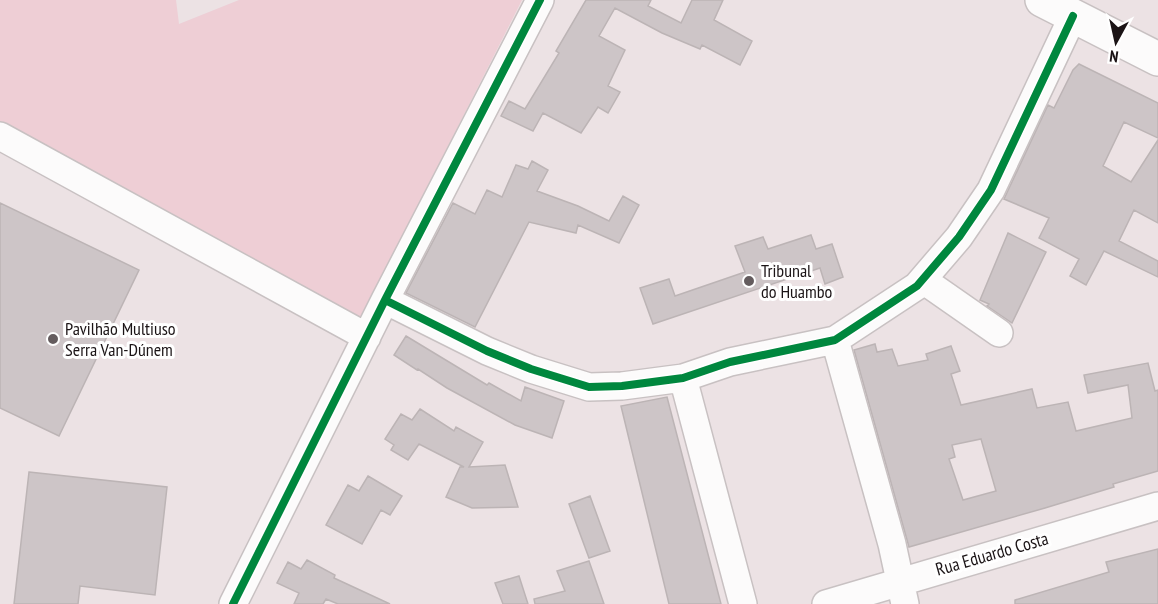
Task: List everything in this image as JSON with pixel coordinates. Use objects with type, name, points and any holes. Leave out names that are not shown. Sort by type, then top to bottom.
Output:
[{"type":"main road","points":[[1042,0],[1158,59]]},
{"type":"street","points":[[233,604],[385,300],[540,0]]},
{"type":"street","points":[[385,300],[498,355],[531,369],[589,387],[622,386],[682,378],[730,362],[835,340],[918,286],[959,237],[991,190],[1073,16]]},
{"type":"street","points":[[0,136],[368,337]]},
{"type":"street","points":[[923,280],[999,333]]},
{"type":"street","points":[[835,340],[892,544],[902,593]]},
{"type":"street","points":[[682,378],[743,604]]},
{"type":"street","name":"Rua Eduardo Costa","points":[[826,604],[902,593],[1158,506]]},
{"type":"shaded area","points":[[0,0],[176,0],[179,24],[239,0],[522,0],[361,318],[0,125]]},
{"type":"building","points":[[586,0],[651,0],[648,6],[681,23],[692,0],[723,0],[714,20],[752,41],[740,65],[702,45],[700,49],[662,33],[615,8],[599,36],[625,50],[608,86],[620,92],[608,113],[598,107],[581,133],[543,113],[533,131],[501,116],[509,101],[525,109],[559,53],[556,51]]},
{"type":"building","points":[[1079,64],[1158,103],[1158,138],[1124,122],[1103,166],[1131,182],[1158,140],[1158,223],[1134,210],[1119,241],[1158,261],[1158,277],[1104,251],[1086,285],[1070,276],[1079,259],[1039,238],[1049,218],[1004,199],[1048,105],[1054,108],[1073,70]]},
{"type":"building","points":[[532,161],[548,170],[537,191],[578,206],[609,221],[623,196],[639,205],[619,243],[578,225],[576,233],[529,222],[475,327],[406,293],[453,203],[475,214],[487,190],[502,197],[516,165],[528,169]]},
{"type":"building","name":"Pavilhão Multiuso Serra Van-Dúnem","points":[[0,203],[139,270],[59,436],[0,408]]},
{"type":"building","points":[[1008,233],[1046,252],[1012,323],[987,306],[989,304],[980,300]]},
{"type":"building","name":"Tribunal do Huambo","points":[[811,235],[816,249],[832,244],[843,277],[825,284],[820,268],[653,324],[640,288],[669,279],[675,296],[745,272],[735,246],[763,237],[768,249]]},
{"type":"building","points":[[406,336],[487,385],[489,383],[521,401],[525,387],[564,401],[552,438],[515,425],[447,388],[394,355]]},
{"type":"building","points":[[875,344],[877,352],[892,349],[898,366],[928,360],[926,354],[951,346],[960,371],[951,374],[961,405],[1032,389],[1037,408],[1068,402],[1076,431],[1132,418],[1128,385],[1088,393],[1084,375],[1148,363],[1155,391],[1158,390],[1158,471],[1113,484],[1114,487],[909,547],[854,350]],"holes":[[[981,439],[996,491],[963,500],[949,459],[955,457],[952,445]]]},
{"type":"building","points":[[667,397],[721,604],[669,604],[621,406]]},
{"type":"building","points":[[420,409],[454,431],[456,427],[483,442],[469,467],[505,465],[518,507],[472,508],[446,497],[460,467],[464,467],[419,444],[408,460],[391,450],[394,445],[385,439],[401,414],[412,420]]},
{"type":"building","points":[[29,472],[167,487],[155,595],[80,586],[78,604],[14,604]]},
{"type":"building","points":[[368,476],[402,496],[390,515],[381,510],[362,544],[326,525],[348,485],[359,491]]},
{"type":"building","points":[[590,496],[610,551],[589,558],[569,504]]},
{"type":"building","points":[[1158,549],[1158,604],[1015,604],[1015,600],[1109,572],[1106,562]]},
{"type":"building","points":[[307,560],[335,575],[334,578],[390,604],[338,604],[326,599],[323,604],[294,604],[299,593],[277,583],[288,562],[301,569]]},
{"type":"building","points":[[589,561],[604,604],[535,604],[534,599],[565,591],[557,571]]},
{"type":"building","points":[[519,576],[528,604],[503,604],[495,583]]},
{"type":"cycle path","points":[[233,604],[385,300],[540,0]]},
{"type":"cycle path","points":[[385,300],[487,351],[531,369],[589,387],[622,386],[683,378],[730,362],[835,340],[917,286],[959,237],[991,190],[1073,16]]},
{"type":"place","name":"Tribunal do Huambo","points":[[749,281]]},
{"type":"place","name":"Pavilhão Multiuso Serra Van-Dúnem","points":[[53,339]]}]
